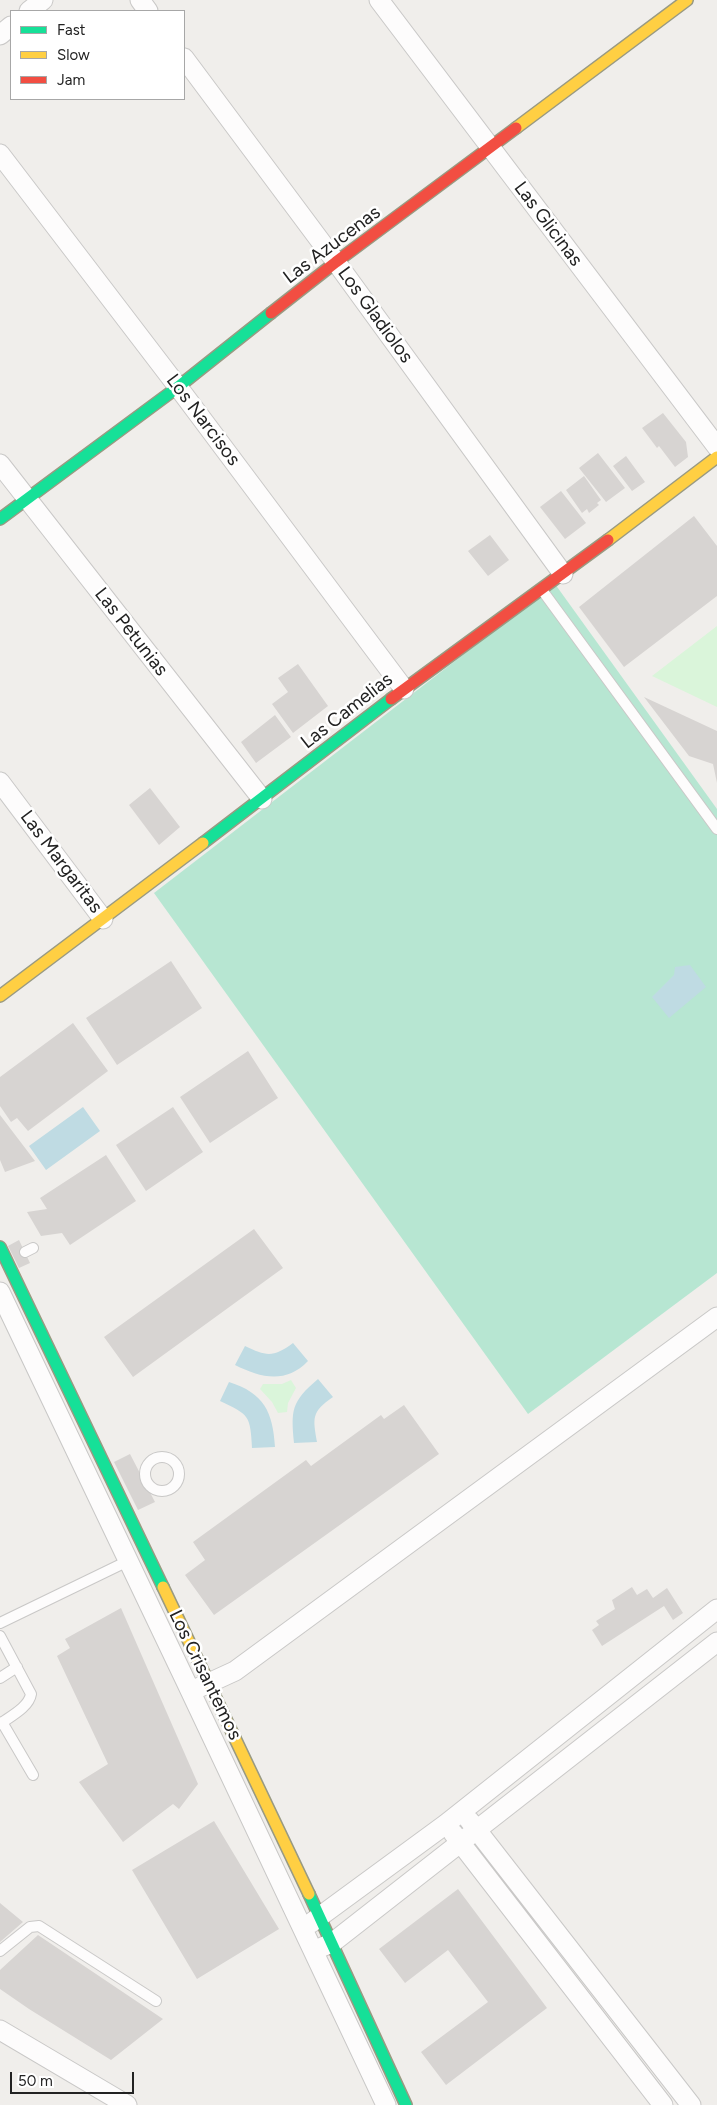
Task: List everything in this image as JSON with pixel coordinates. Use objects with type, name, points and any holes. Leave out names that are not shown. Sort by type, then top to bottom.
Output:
[{"type":"street","points":[[30,10],[43,0]]},
{"type":"street","name":"Las Glicinas","points":[[380,0],[717,447]]},
{"type":"street","name":"Las Azucenas","points":[[0,519],[178,387],[336,262],[687,0]]},
{"type":"street","points":[[0,35],[10,27]]},
{"type":"street","name":"Los Gladiolos","points":[[185,59],[336,262],[563,574]]},
{"type":"street","name":"Los Narcisos","points":[[0,154],[178,387],[404,689]]},
{"type":"street","name":"Las Camelias","points":[[0,996],[262,799],[404,689],[563,574],[717,457]]},
{"type":"street","name":"Las Petunias","points":[[0,464],[262,799]]},
{"type":"street","name":"Las Margaritas","points":[[0,782],[104,919]]},
{"type":"street","name":"Los Crisantemos","points":[[5,1259],[58,1368],[125,1496],[209,1684],[321,1918],[406,2105]]},
{"type":"street","name":"Los Crisantemos","points":[[0,1292],[192,1691],[386,2105]]},
{"type":"street","points":[[192,1691],[235,1671],[717,1317]]},
{"type":"street","points":[[41,1377],[58,1368]]},
{"type":"street","points":[[303,1928],[321,1918],[446,1824],[716,1611]]},
{"type":"street","points":[[314,1950],[332,1943],[717,1642]]},
{"type":"street","points":[[461,1812],[691,2105]]},
{"type":"street","points":[[446,1824],[663,2105]]},
{"type":"street","points":[[0,2030],[127,2105]]},
{"type":"lane","points":[[541,590],[717,828]]},
{"type":"lane","points":[[103,1508],[125,1496]]},
{"type":"lane","points":[[0,1623],[128,1561]]},
{"type":"lane","points":[[0,1636],[31,1694],[30,1700],[1,1723],[33,1775]]},
{"type":"lane","points":[[0,1678],[17,1667]]},
{"type":"lane","points":[[0,1951],[30,1927],[39,1926],[156,2001]]},
{"type":"lane","points":[[606,2032],[622,2019]]},
{"type":"green space","points":[[555,584],[717,809],[717,1273],[528,1414],[154,893]]},
{"type":"green space","points":[[717,626],[717,707],[652,676]]},
{"type":"green space","points":[[291,1380],[296,1388],[288,1403],[287,1412],[278,1413],[272,1402],[260,1389],[263,1384],[282,1384]]},
{"type":"water","points":[[690,965],[706,987],[669,1018],[652,997],[674,975],[675,967]]},
{"type":"water","points":[[83,1107],[100,1131],[46,1170],[29,1146]]},
{"type":"water","points":[[293,1343],[308,1361],[291,1373],[282,1376],[264,1376],[235,1365],[245,1346],[269,1354],[280,1351]]},
{"type":"water","points":[[318,1379],[333,1397],[321,1407],[315,1416],[317,1442],[294,1443],[293,1414],[295,1407],[302,1394]]},
{"type":"water","points":[[229,1382],[251,1392],[264,1406],[272,1424],[275,1447],[252,1448],[249,1423],[246,1418],[237,1410],[220,1401]]},
{"type":"building","points":[[663,413],[686,442],[688,457],[675,467],[642,428]]},
{"type":"building","points":[[598,453],[625,488],[606,502],[579,468]]},
{"type":"building","points":[[626,456],[645,482],[632,491],[613,466]]},
{"type":"building","points":[[584,476],[601,500],[597,503],[599,505],[589,513],[587,509],[582,513],[566,490]]},
{"type":"building","points":[[561,491],[586,523],[565,539],[540,507]]},
{"type":"building","points":[[694,516],[717,546],[717,596],[624,667],[579,607]]},
{"type":"building","points":[[490,535],[509,560],[488,576],[468,551]]},
{"type":"building","points":[[298,664],[328,706],[293,733],[272,704],[288,692],[278,678]]},
{"type":"building","points":[[644,697],[717,731],[717,783],[713,764],[689,756]]},
{"type":"building","points":[[275,715],[291,737],[256,763],[241,742]]},
{"type":"building","points":[[150,788],[180,827],[159,845],[129,805]]},
{"type":"building","points":[[171,961],[202,1008],[117,1065],[86,1018]]},
{"type":"building","points":[[73,1023],[108,1071],[28,1131],[17,1118],[11,1122],[0,1106],[0,1077]]},
{"type":"building","points":[[248,1051],[278,1098],[210,1143],[180,1097]]},
{"type":"building","points":[[173,1107],[203,1152],[146,1191],[116,1145]]},
{"type":"building","points":[[0,1115],[35,1161],[5,1172],[0,1160]]},
{"type":"building","points":[[106,1155],[136,1201],[70,1245],[62,1233],[41,1236],[27,1212],[47,1209],[40,1198]]},
{"type":"building","points":[[254,1229],[283,1268],[133,1377],[104,1337]]},
{"type":"building","points":[[19,1240],[30,1263],[19,1268],[8,1246]]},
{"type":"building","points":[[404,1405],[439,1454],[214,1615],[185,1575],[205,1560],[193,1542],[306,1460],[311,1466],[381,1415],[384,1419]]},
{"type":"building","points":[[130,1454],[155,1502],[138,1510],[114,1462]]},
{"type":"building","points":[[632,1587],[637,1595],[647,1589],[653,1598],[667,1588],[683,1613],[673,1620],[664,1606],[602,1646],[592,1630],[599,1625],[596,1621],[615,1609],[612,1600]]},
{"type":"building","points":[[121,1608],[198,1784],[179,1809],[173,1804],[123,1842],[79,1782],[108,1764],[57,1656],[70,1648],[65,1639]]},
{"type":"building","points":[[214,1821],[279,1929],[197,1979],[132,1870]]},
{"type":"building","points":[[458,1889],[547,2008],[446,2085],[421,2052],[488,2002],[448,1950],[405,1983],[379,1949]]},
{"type":"building","points":[[0,1903],[23,1922],[0,1942]]},
{"type":"building","points":[[38,1935],[163,2019],[111,2060],[29,2009],[0,1989],[0,1970]]},
{"type":"traffic: fast","points":[[0,519],[178,387],[271,313]]},
{"type":"traffic: fast","points":[[203,843],[391,699]]},
{"type":"traffic: fast","points":[[0,1247],[163,1587]]},
{"type":"traffic: fast","points":[[309,1894],[406,2105]]},
{"type":"traffic: slow","points":[[516,128],[687,0]]},
{"type":"traffic: slow","points":[[608,540],[717,457]]},
{"type":"traffic: slow","points":[[0,996],[203,843]]},
{"type":"traffic: slow","points":[[163,1587],[309,1894]]},
{"type":"traffic: jam","points":[[271,313],[336,262],[516,128]]},
{"type":"traffic: jam","points":[[391,699],[608,540]]}]
